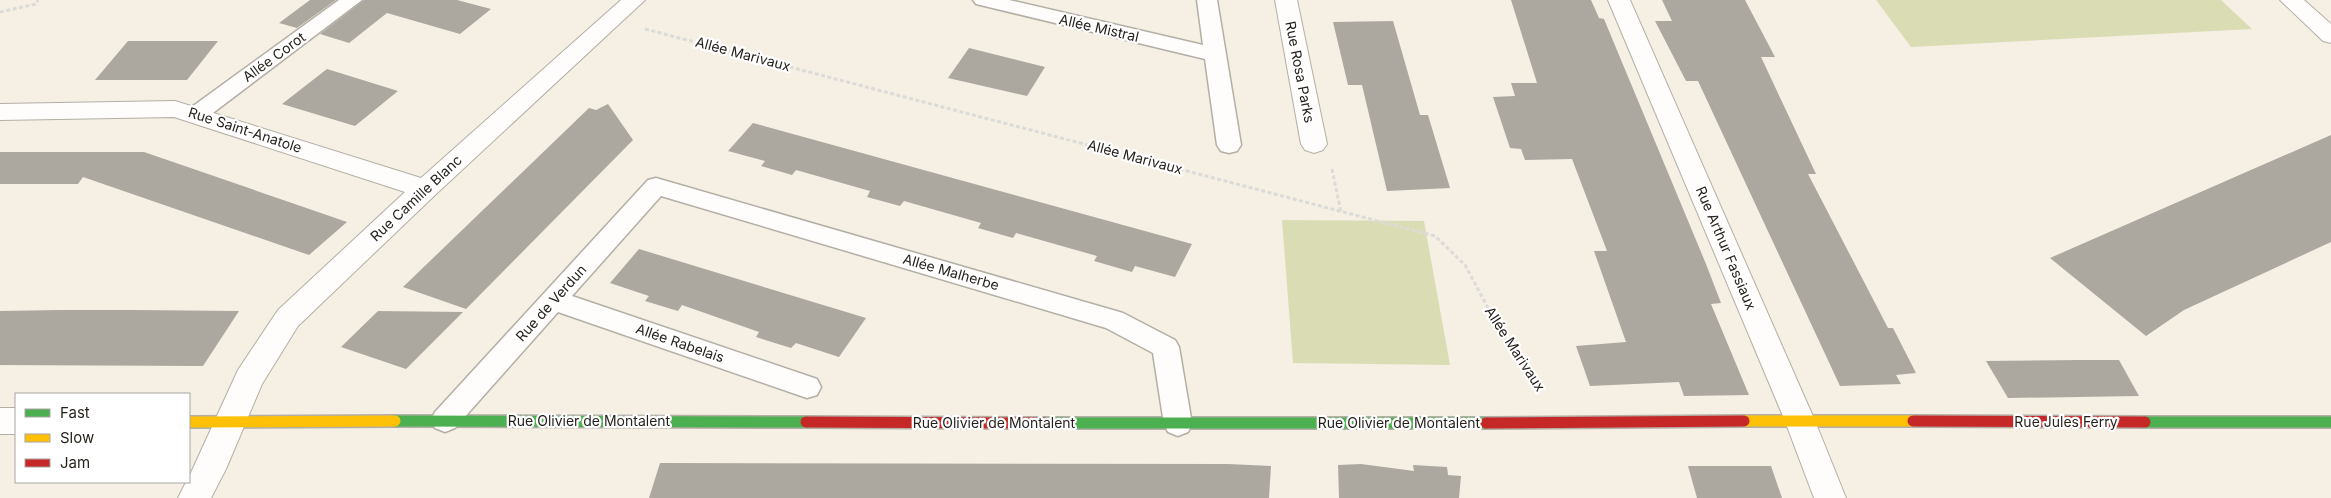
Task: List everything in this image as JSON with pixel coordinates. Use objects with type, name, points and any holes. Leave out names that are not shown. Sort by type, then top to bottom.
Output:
[{"type":"street","name":"Rue Rosa Parks","points":[[1286,0],[1314,144]]},
{"type":"street","name":"Rue Arthur Fassiaux","points":[[1619,0],[1800,421],[1830,498]]},
{"type":"street","points":[[2291,0],[2331,36]]},
{"type":"street","name":"Rue Camille Blanc","points":[[194,498],[210,469],[248,380],[288,318],[623,5]]},
{"type":"street","name":"Rue Saint-Anatole","points":[[0,112],[175,108],[425,189]]},
{"type":"street","name":"Rue Olivier de Montalent","points":[[190,422],[445,420],[1178,424],[1800,421]]},
{"type":"street","points":[[0,421],[15,421]]},
{"type":"street","name":"Rue Jules Ferry","points":[[1800,421],[2331,422]]},
{"type":"lane","name":"Allée Corot","points":[[197,114],[352,0]]},
{"type":"lane","name":"Allée Mistral","points":[[982,0],[1216,55]]},
{"type":"lane","points":[[1207,0],[1229,144]]},
{"type":"lane","name":"Rue de Verdun","points":[[445,420],[656,186]]},
{"type":"lane","name":"Allée Malherbe","points":[[656,186],[1114,320],[1166,347],[1178,424]]},
{"type":"lane","name":"Allée Rabelais","points":[[554,300],[807,387]]},
{"type":"path","points":[[0,12],[36,4],[38,0]]},
{"type":"path","name":"Allée Marivaux","points":[[623,5],[643,28],[1435,236],[1465,265],[1501,332],[1564,422]]},
{"type":"path","points":[[1314,144],[1333,170],[1341,212]]},
{"type":"green space","points":[[1876,0],[2221,0],[2252,29],[1911,47]]},
{"type":"green space","points":[[1282,220],[1424,221],[1450,365],[1293,363]]},
{"type":"building","points":[[310,0],[336,0],[297,28],[279,23]]},
{"type":"building","points":[[364,0],[457,0],[491,9],[460,34],[387,13],[349,43],[320,34]]},
{"type":"building","points":[[1511,0],[1591,0],[1599,18],[1604,19],[1706,264],[1721,303],[1711,304],[1749,395],[1684,396],[1679,382],[1590,386],[1576,346],[1626,342],[1594,251],[1607,251],[1572,159],[1525,160],[1521,149],[1510,148],[1493,97],[1515,96],[1511,83],[1537,83]]},
{"type":"building","points":[[1662,0],[1745,0],[1775,57],[1761,57],[1816,174],[1808,174],[1888,328],[1893,328],[1916,373],[1896,375],[1901,384],[1840,386],[1698,81],[1686,81],[1655,21],[1672,21]]},
{"type":"building","points":[[1393,21],[1420,115],[1428,115],[1450,188],[1387,191],[1362,85],[1348,85],[1333,22]]},
{"type":"building","points":[[128,41],[218,41],[187,80],[95,80]]},
{"type":"building","points":[[969,48],[1045,67],[1027,96],[948,78]]},
{"type":"building","points":[[327,69],[398,91],[355,126],[282,104]]},
{"type":"building","points":[[608,104],[633,140],[466,309],[403,287],[589,108],[596,110]]},
{"type":"building","points":[[753,123],[1192,244],[1175,277],[1135,266],[1132,272],[1094,261],[1097,256],[1016,233],[1013,238],[978,228],[981,223],[904,201],[900,206],[867,197],[870,191],[796,170],[792,175],[761,166],[765,161],[728,151]]},
{"type":"building","points":[[2331,135],[2331,242],[2184,310],[2146,336],[2050,258]]},
{"type":"building","points":[[0,152],[144,152],[347,222],[309,255],[83,177],[78,184],[0,184]]},
{"type":"building","points":[[639,249],[866,318],[839,357],[796,343],[791,348],[756,337],[759,332],[682,305],[678,311],[645,301],[649,296],[610,283]]},
{"type":"building","points":[[0,311],[239,311],[203,366],[0,365]]},
{"type":"building","points":[[378,311],[463,312],[406,369],[341,347]]},
{"type":"building","points":[[2119,360],[2139,396],[2008,398],[1986,361]]},
{"type":"building","points":[[660,463],[1228,464],[1271,466],[1269,498],[649,498]]},
{"type":"building","points":[[1361,464],[1414,471],[1413,465],[1447,467],[1448,475],[1461,476],[1459,498],[1339,498],[1338,465]]},
{"type":"building","points":[[1688,466],[1771,466],[1782,498],[1697,498]]},
{"type":"traffic: fast","points":[[395,421],[806,422]]},
{"type":"traffic: fast","points":[[2145,422],[2331,422]]},
{"type":"traffic: fast","points":[[1044,423],[1486,423]]},
{"type":"traffic: slow","points":[[190,422],[395,421]]},
{"type":"traffic: slow","points":[[1744,421],[1913,421]]},
{"type":"traffic: jam","points":[[1486,423],[1744,421]]},
{"type":"traffic: jam","points":[[1913,421],[2145,422]]},
{"type":"traffic: jam","points":[[806,422],[1044,423]]}]
